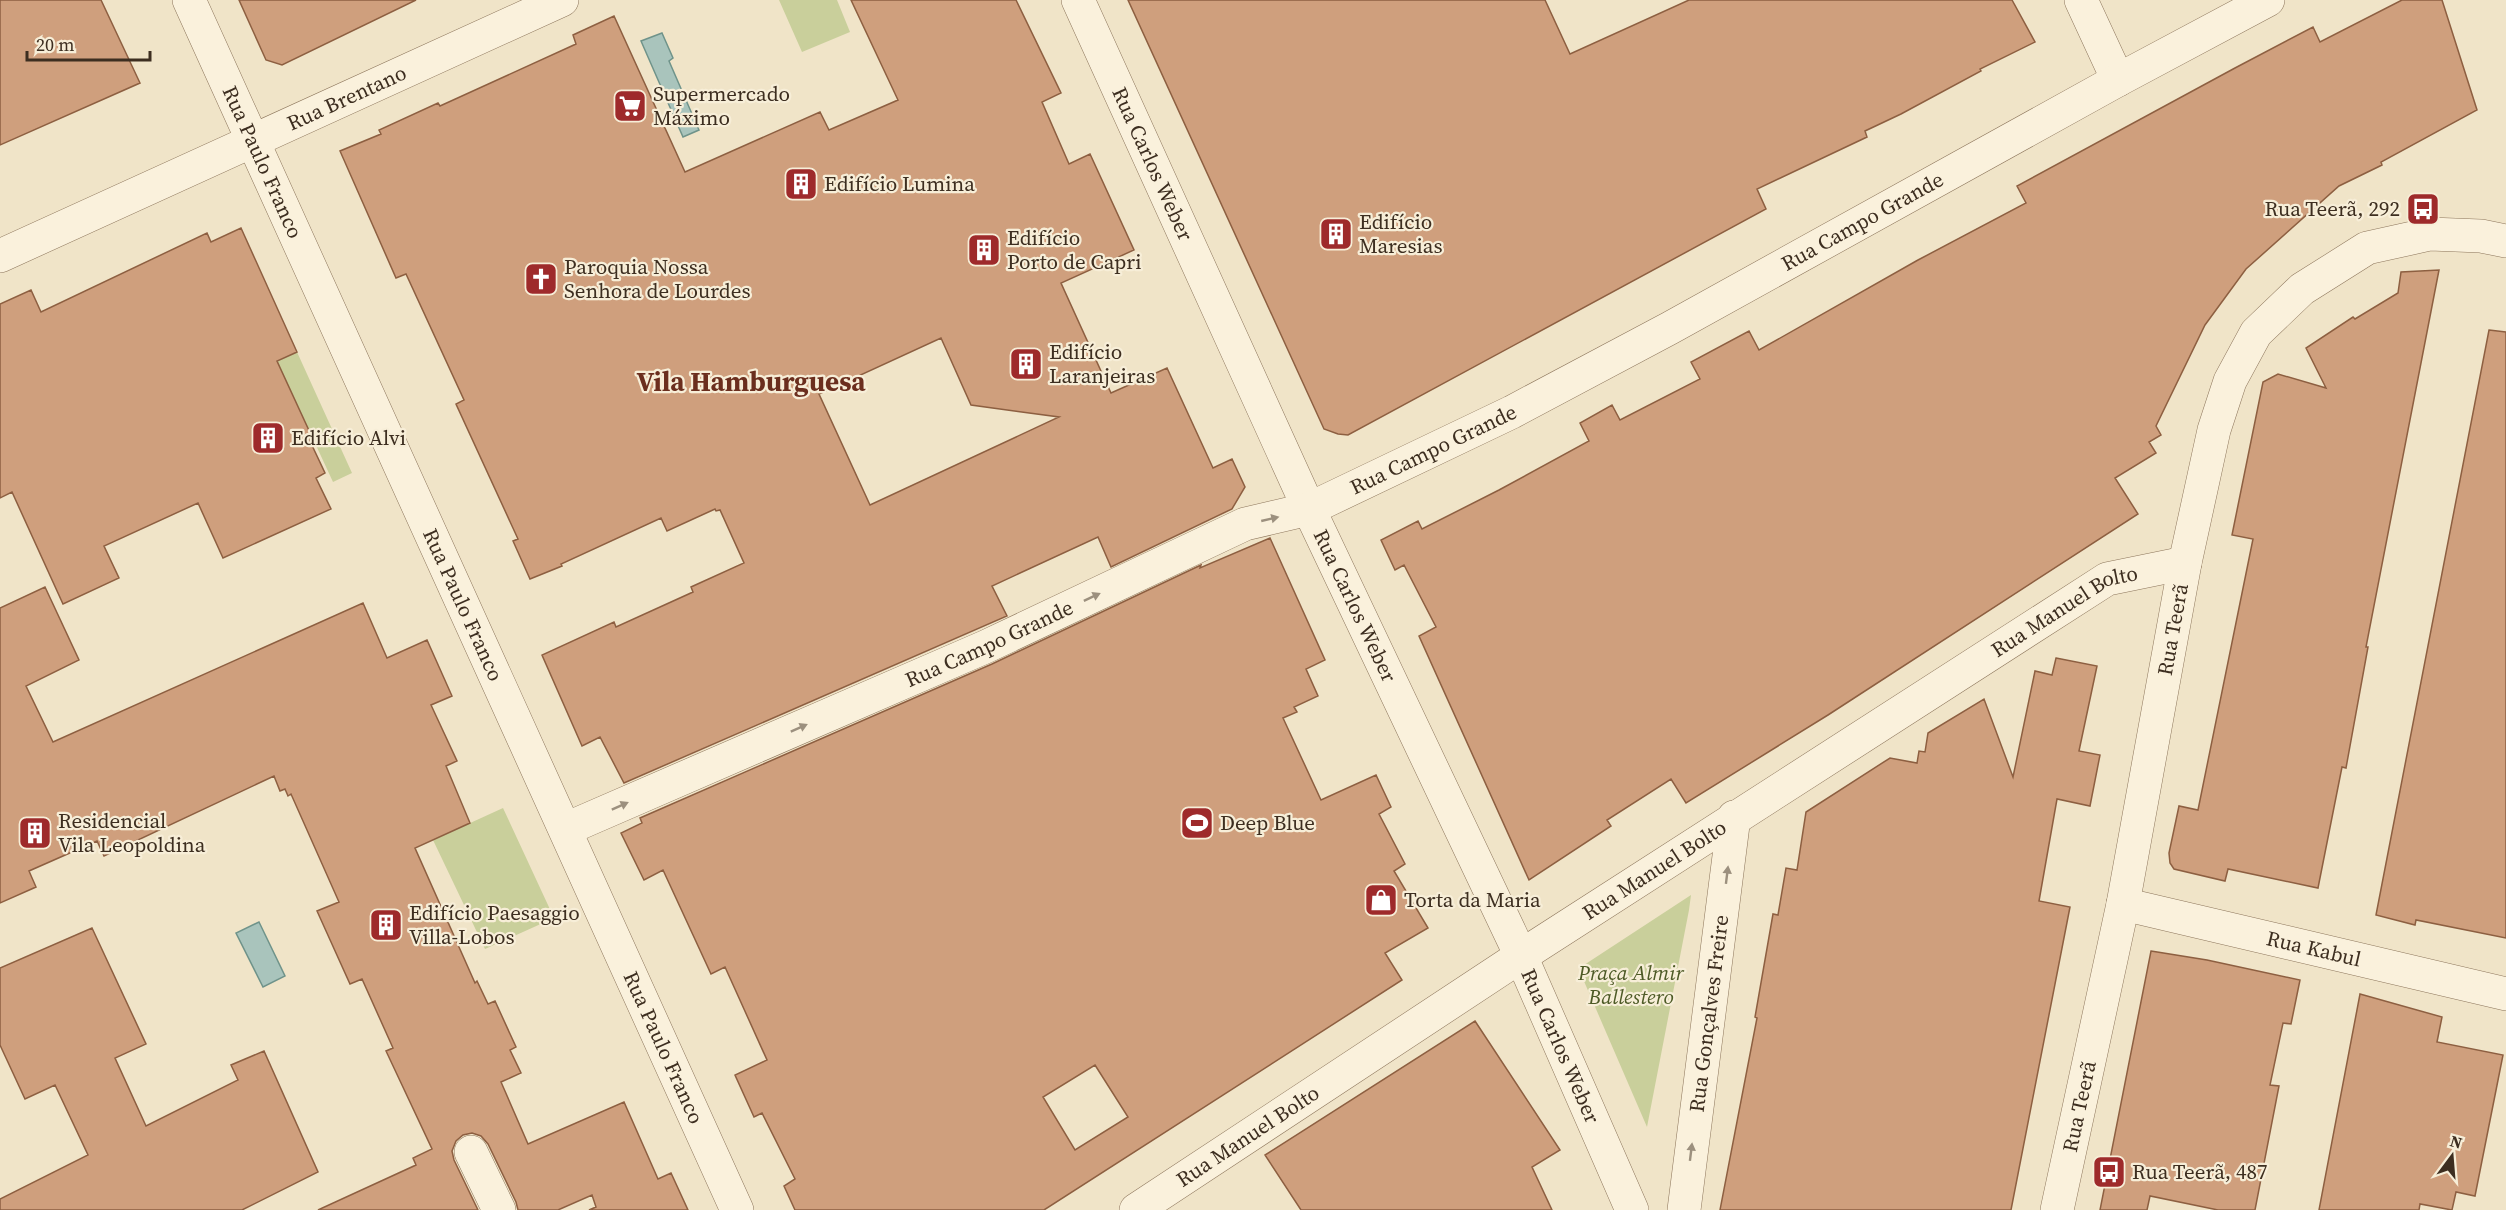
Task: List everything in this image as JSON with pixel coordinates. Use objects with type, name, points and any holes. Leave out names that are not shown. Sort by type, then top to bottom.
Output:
[{"type":"street","name":"Rua Paulo Franco","points":[[189,0],[567,829],[737,1210]]},
{"type":"street","name":"Rua Brentano","points":[[0,256],[562,0]]},
{"type":"street","name":"Rua Carlos Weber","points":[[1078,0],[1310,509],[1521,956],[1632,1210]]},
{"type":"street","points":[[2081,0],[2118,80]]},
{"type":"street","name":"Rua Campo Grande","points":[[567,829],[985,647],[1245,524],[1310,509],[1512,412],[1670,328],[2118,80],[2268,0]]},
{"type":"street","name":"Rua Teerã","points":[[2057,1210],[2122,904],[2185,563],[2217,420],[2230,381],[2256,333],[2302,288],[2367,248],[2430,234],[2481,236],[2506,241]]},
{"type":"street","name":"Rua Manuel Bolto","points":[[1136,1210],[1184,1197],[1521,956],[2107,579],[2185,563]]},
{"type":"street","name":"Rua Gonçalves Freire","points":[[1684,1210],[1734,817]]},
{"type":"street","name":"Rua Kabul","points":[[2122,904],[2506,994]]},
{"type":"street","points":[[471,1152],[499,1210]]},
{"type":"green space","points":[[779,0],[837,0],[850,32],[802,52]]},
{"type":"green space","points":[[297,352],[352,473],[333,482],[277,361]]},
{"type":"green space","points":[[503,808],[554,918],[485,949],[433,840]]},
{"type":"green space","name":"Praça Almir Ballestero","points":[[1691,895],[1647,1127],[1580,972],[1584,965]]},
{"type":"water","points":[[662,33],[673,58],[669,61],[699,130],[683,137],[641,41]]},
{"type":"water","points":[[259,922],[285,976],[263,987],[236,933]]},
{"type":"building","points":[[0,0],[101,0],[140,83],[0,145]]},
{"type":"building","points":[[239,0],[416,0],[282,65],[266,60]]},
{"type":"building","points":[[851,0],[1016,0],[1061,93],[1042,102],[1069,164],[1090,154],[1134,250],[1061,283],[1111,393],[1167,368],[1213,468],[1232,459],[1245,487],[1232,509],[1111,567],[1098,537],[992,586],[1007,616],[624,783],[600,737],[582,746],[542,655],[614,622],[616,627],[693,592],[691,587],[744,563],[720,510],[715,509],[667,531],[661,518],[530,579],[513,541],[518,539],[456,404],[464,400],[406,274],[396,278],[340,151],[381,134],[379,130],[438,103],[440,106],[576,44],[573,35],[614,16],[685,172],[820,112],[829,130],[898,100]],"holes":[[[941,338],[971,405],[1059,417],[870,505],[819,394]]]},
{"type":"building","points":[[1128,0],[1545,0],[1570,54],[1689,0],[2012,0],[2035,42],[1865,131],[1867,137],[1757,189],[1766,209],[1348,435],[1324,429]]},
{"type":"building","points":[[2402,0],[2442,0],[2477,110],[2381,162],[2382,165],[2339,186],[2246,269],[2205,325],[2156,426],[2161,435],[2149,442],[2156,453],[2115,478],[2138,514],[1828,715],[1686,803],[1671,779],[1607,820],[1611,826],[1529,880],[1419,636],[1436,627],[1404,565],[1395,570],[1381,540],[1418,521],[1422,529],[1589,441],[1580,423],[1612,405],[1620,420],[1700,379],[1691,362],[1749,331],[1759,350],[1918,260],[2026,203],[2017,186],[2235,68],[2313,27],[2320,42]]},
{"type":"building","points":[[241,228],[297,352],[277,361],[312,437],[309,439],[325,473],[316,478],[331,509],[223,558],[198,503],[104,546],[119,578],[63,604],[12,492],[0,498],[0,304],[31,290],[41,312],[207,233],[211,242]]},
{"type":"building","points":[[2439,270],[2366,647],[2368,647],[2346,768],[2342,767],[2318,888],[2228,869],[2225,881],[2174,869],[2170,863],[2169,853],[2179,806],[2198,810],[2253,539],[2232,535],[2263,382],[2278,374],[2326,388],[2306,348],[2353,317],[2355,319],[2398,293],[2401,272]]},
{"type":"building","points":[[2489,330],[2506,332],[2506,938],[2416,920],[2415,925],[2376,915]]},
{"type":"building","points":[[1270,538],[1325,660],[1306,669],[1318,696],[1294,707],[1297,712],[1283,718],[1321,800],[1376,775],[1391,807],[1379,814],[1405,864],[1394,871],[1428,928],[1385,953],[1402,980],[1044,1210],[795,1210],[784,1186],[795,1179],[762,1113],[754,1117],[735,1075],[767,1060],[725,967],[711,974],[663,870],[644,880],[621,833],[642,823],[640,818],[992,664],[1201,565],[1200,568]],"holes":[[[1095,1065],[1128,1117],[1075,1150],[1043,1097]]]},
{"type":"building","points":[[45,587],[79,660],[26,686],[53,742],[363,603],[387,658],[427,640],[452,696],[431,705],[457,761],[446,766],[470,823],[415,848],[475,983],[477,981],[488,1004],[495,1001],[516,1047],[510,1050],[521,1073],[501,1082],[528,1144],[624,1102],[658,1179],[671,1173],[688,1210],[589,1210],[596,1207],[592,1195],[558,1210],[518,1210],[488,1144],[481,1136],[472,1133],[463,1135],[456,1141],[452,1151],[478,1210],[318,1210],[416,1165],[413,1158],[432,1149],[386,1051],[393,1048],[362,979],[350,984],[317,911],[339,902],[291,794],[288,796],[285,789],[280,791],[274,776],[104,856],[97,841],[29,871],[36,887],[0,903],[0,608]]},
{"type":"building","points":[[2056,658],[2097,666],[2079,751],[2100,755],[2090,806],[2057,799],[2039,901],[2070,907],[2011,1210],[1720,1210],[1757,1018],[1755,1017],[1773,914],[1778,915],[1786,868],[1797,870],[1806,812],[1890,758],[1917,763],[1919,751],[1925,752],[1928,733],[1984,699],[2013,777],[2035,671],[2052,675]]},
{"type":"building","points":[[92,928],[146,1044],[115,1058],[146,1126],[238,1080],[231,1065],[264,1051],[318,1172],[242,1210],[0,1210],[0,1199],[88,1155],[55,1085],[25,1099],[0,1045],[0,968]]},
{"type":"building","points":[[2151,951],[2207,960],[2300,980],[2291,1024],[2283,1023],[2270,1085],[2279,1086],[2255,1210],[2218,1210],[2150,1196],[2147,1210],[2100,1210]]},
{"type":"building","points":[[2360,994],[2442,1017],[2437,1042],[2503,1055],[2475,1196],[2456,1192],[2452,1210],[2420,1204],[2419,1210],[2319,1210]]},
{"type":"building","points":[[1475,1021],[1560,1150],[1532,1167],[1552,1210],[1301,1210],[1265,1155]]},
{"type":"place","name":"Supermercado Máximo","points":[[630,106]]},
{"type":"place","name":"Edifício Lumina","points":[[801,184]]},
{"type":"place","name":"Rua Teerã, 292","points":[[2423,209]]},
{"type":"place","name":"Edifício Maresias","points":[[1336,234]]},
{"type":"place","name":"Edifício Porto de Capri","points":[[984,250]]},
{"type":"place","name":"Paroquia Nossa Senhora de Lourdes","points":[[541,279]]},
{"type":"place","name":"Edifício Laranjeiras","points":[[1026,364]]},
{"type":"place","name":"Edifício Alvi","points":[[268,438]]},
{"type":"place","name":"Deep Blue","points":[[1197,823]]},
{"type":"place","name":"Residencial Vila Leopoldina","points":[[35,833]]},
{"type":"place","name":"Torta da Maria","points":[[1381,900]]},
{"type":"place","name":"Edifício Paesaggio Villa-Lobos","points":[[386,925]]},
{"type":"place","name":"Rua Teerã, 487","points":[[2109,1172]]},
{"type":"district","name":"Vila Hamburguesa","points":[[751,382]]}]
